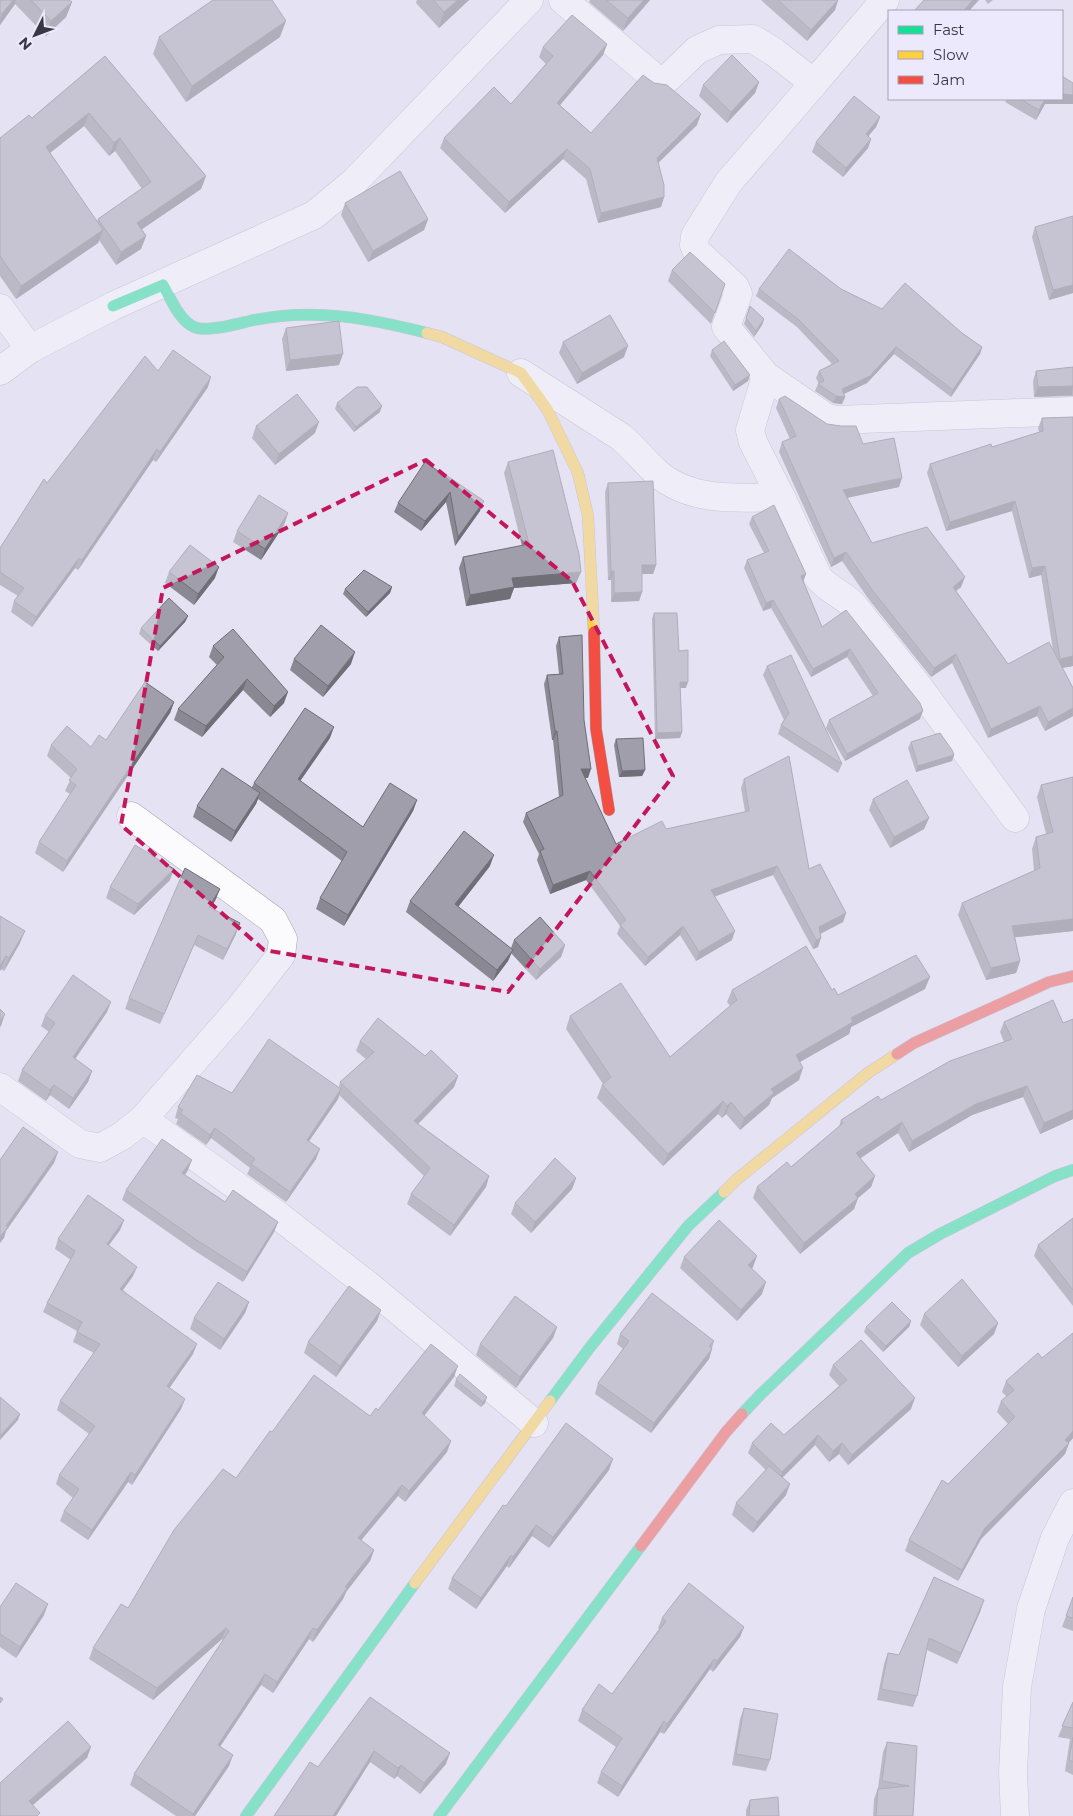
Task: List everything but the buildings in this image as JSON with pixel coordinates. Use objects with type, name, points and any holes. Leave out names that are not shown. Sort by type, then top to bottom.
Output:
[{"type":"street","points":[[0,371],[30,349],[113,306],[314,215],[354,182],[529,0]]},
{"type":"street","points":[[564,0],[655,78],[661,80],[666,79],[697,50],[718,40],[753,39],[774,52],[814,83]]},
{"type":"street","points":[[885,0],[728,183],[695,236],[694,244],[697,252],[735,288],[738,294],[726,327],[766,376],[827,418],[837,420],[1073,411]]},
{"type":"street","points":[[113,306],[162,285],[184,320],[196,328],[212,328],[280,315],[350,316],[385,322],[442,337],[521,373],[621,437],[635,448],[657,473],[673,484],[700,494],[722,498],[781,497]]},
{"type":"street","points":[[0,308],[30,349]]},
{"type":"street","points":[[521,373],[547,409],[561,435],[578,474],[588,516],[594,614],[596,729],[609,810]]},
{"type":"street","points":[[766,376],[750,430],[753,442],[818,577],[824,584],[844,597],[859,612],[918,686],[1015,818]]},
{"type":"street","points":[[0,1087],[80,1144],[100,1148],[122,1136],[143,1119],[240,1009],[281,955],[283,939],[273,920],[131,816]]},
{"type":"street","points":[[246,1816],[591,1346],[688,1226],[736,1180],[868,1073],[914,1042],[1049,982],[1073,976]]},
{"type":"street","points":[[143,1119],[280,1217],[534,1423]]},
{"type":"street","points":[[439,1816],[726,1432],[761,1394],[908,1253],[940,1234],[1055,1176],[1073,1170]]},
{"type":"street","points":[[1015,1816],[1013,1773],[1017,1687],[1029,1619],[1055,1538],[1073,1504]]},
{"type":"highlighted area","points":[[426,460],[572,581],[673,776],[508,992],[264,950],[121,825],[163,588]]},
{"type":"traffic: fast","points":[[113,306],[163,285],[176,309],[184,319],[189,324],[200,329],[224,327],[277,316],[320,315],[362,319],[427,333]]},
{"type":"traffic: fast","points":[[742,1414],[908,1253],[940,1234],[1055,1176],[1073,1170]]},
{"type":"traffic: fast","points":[[550,1401],[591,1346],[688,1226],[724,1192]]},
{"type":"traffic: fast","points":[[439,1816],[641,1546]]},
{"type":"traffic: fast","points":[[246,1816],[415,1583]]},
{"type":"traffic: slow","points":[[427,333],[442,337],[521,373],[547,409],[578,473],[588,516],[594,632]]},
{"type":"traffic: slow","points":[[724,1192],[736,1180],[868,1073],[897,1054]]},
{"type":"traffic: slow","points":[[415,1583],[550,1401]]},
{"type":"traffic: jam","points":[[594,632],[596,729],[609,810]]},
{"type":"traffic: jam","points":[[897,1054],[914,1043],[1049,982],[1073,976]]},
{"type":"traffic: jam","points":[[641,1546],[726,1432],[742,1414]]}]
